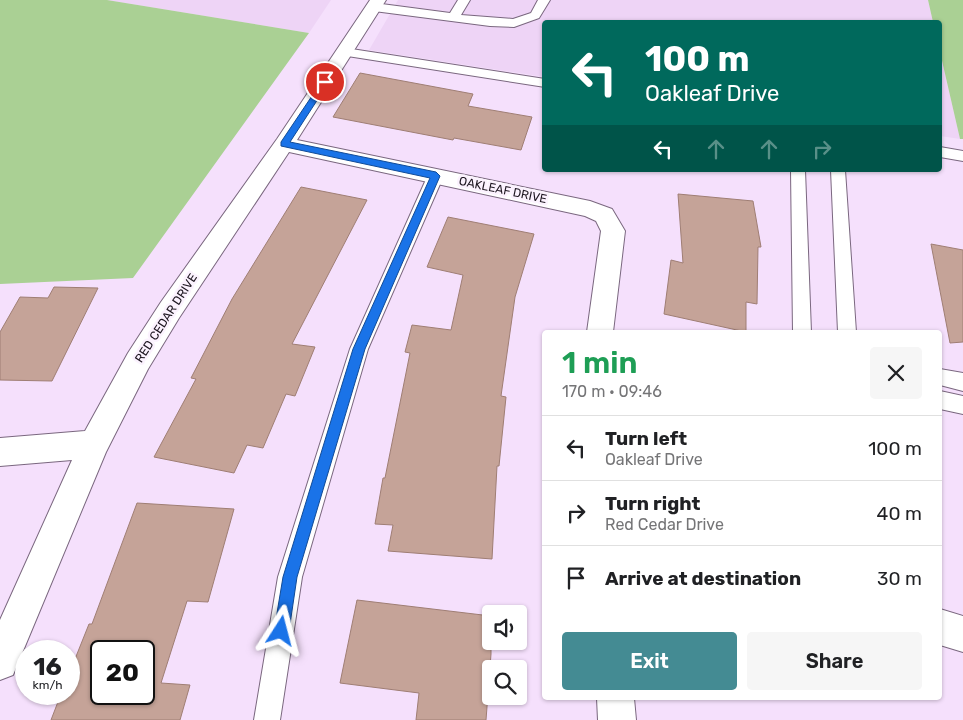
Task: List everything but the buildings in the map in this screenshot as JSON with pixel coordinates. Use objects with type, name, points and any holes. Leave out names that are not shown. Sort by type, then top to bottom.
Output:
[{"type":"street","name":"RED CEDAR DRIVE","points":[[0,662],[94,444],[138,361],[376,3]]},
{"type":"street","name":"OAKLEAF DRIVE","points":[[284,144],[590,209],[604,215],[613,232],[600,330]]},
{"type":"street","points":[[0,452],[94,444]]},
{"type":"street","points":[[942,628],[963,634]]},
{"type":"street","points":[[616,700],[617,720]]},
{"type":"lane","points":[[454,17],[464,0]]},
{"type":"lane","points":[[376,3],[454,17],[514,23],[535,15],[544,0]]},
{"type":"lane","points":[[345,52],[542,83]]},
{"type":"lane","points":[[942,152],[963,156]]},
{"type":"lane","points":[[798,172],[802,330]]},
{"type":"lane","points":[[838,172],[847,330]]},
{"type":"lane","points":[[267,720],[290,577],[359,349],[436,176]]},
{"type":"lane","points":[[942,377],[963,382]]},
{"type":"lane","points":[[942,400],[963,405]]},
{"type":"shaded area","points":[[107,0],[331,0],[309,33]]},
{"type":"shaded area","points":[[398,0],[928,0],[933,20],[542,20],[542,77],[369,50]]},
{"type":"shaded area","points":[[942,61],[960,139],[942,136]]},
{"type":"green space","points":[[0,0],[107,0],[309,33],[133,278],[0,284]]},
{"type":"green space","points":[[928,0],[963,0],[963,139],[960,139],[942,61],[942,20],[933,20]]},
{"type":"route","points":[[281,631],[290,577],[359,349],[436,176],[284,144],[325,82]]}]
